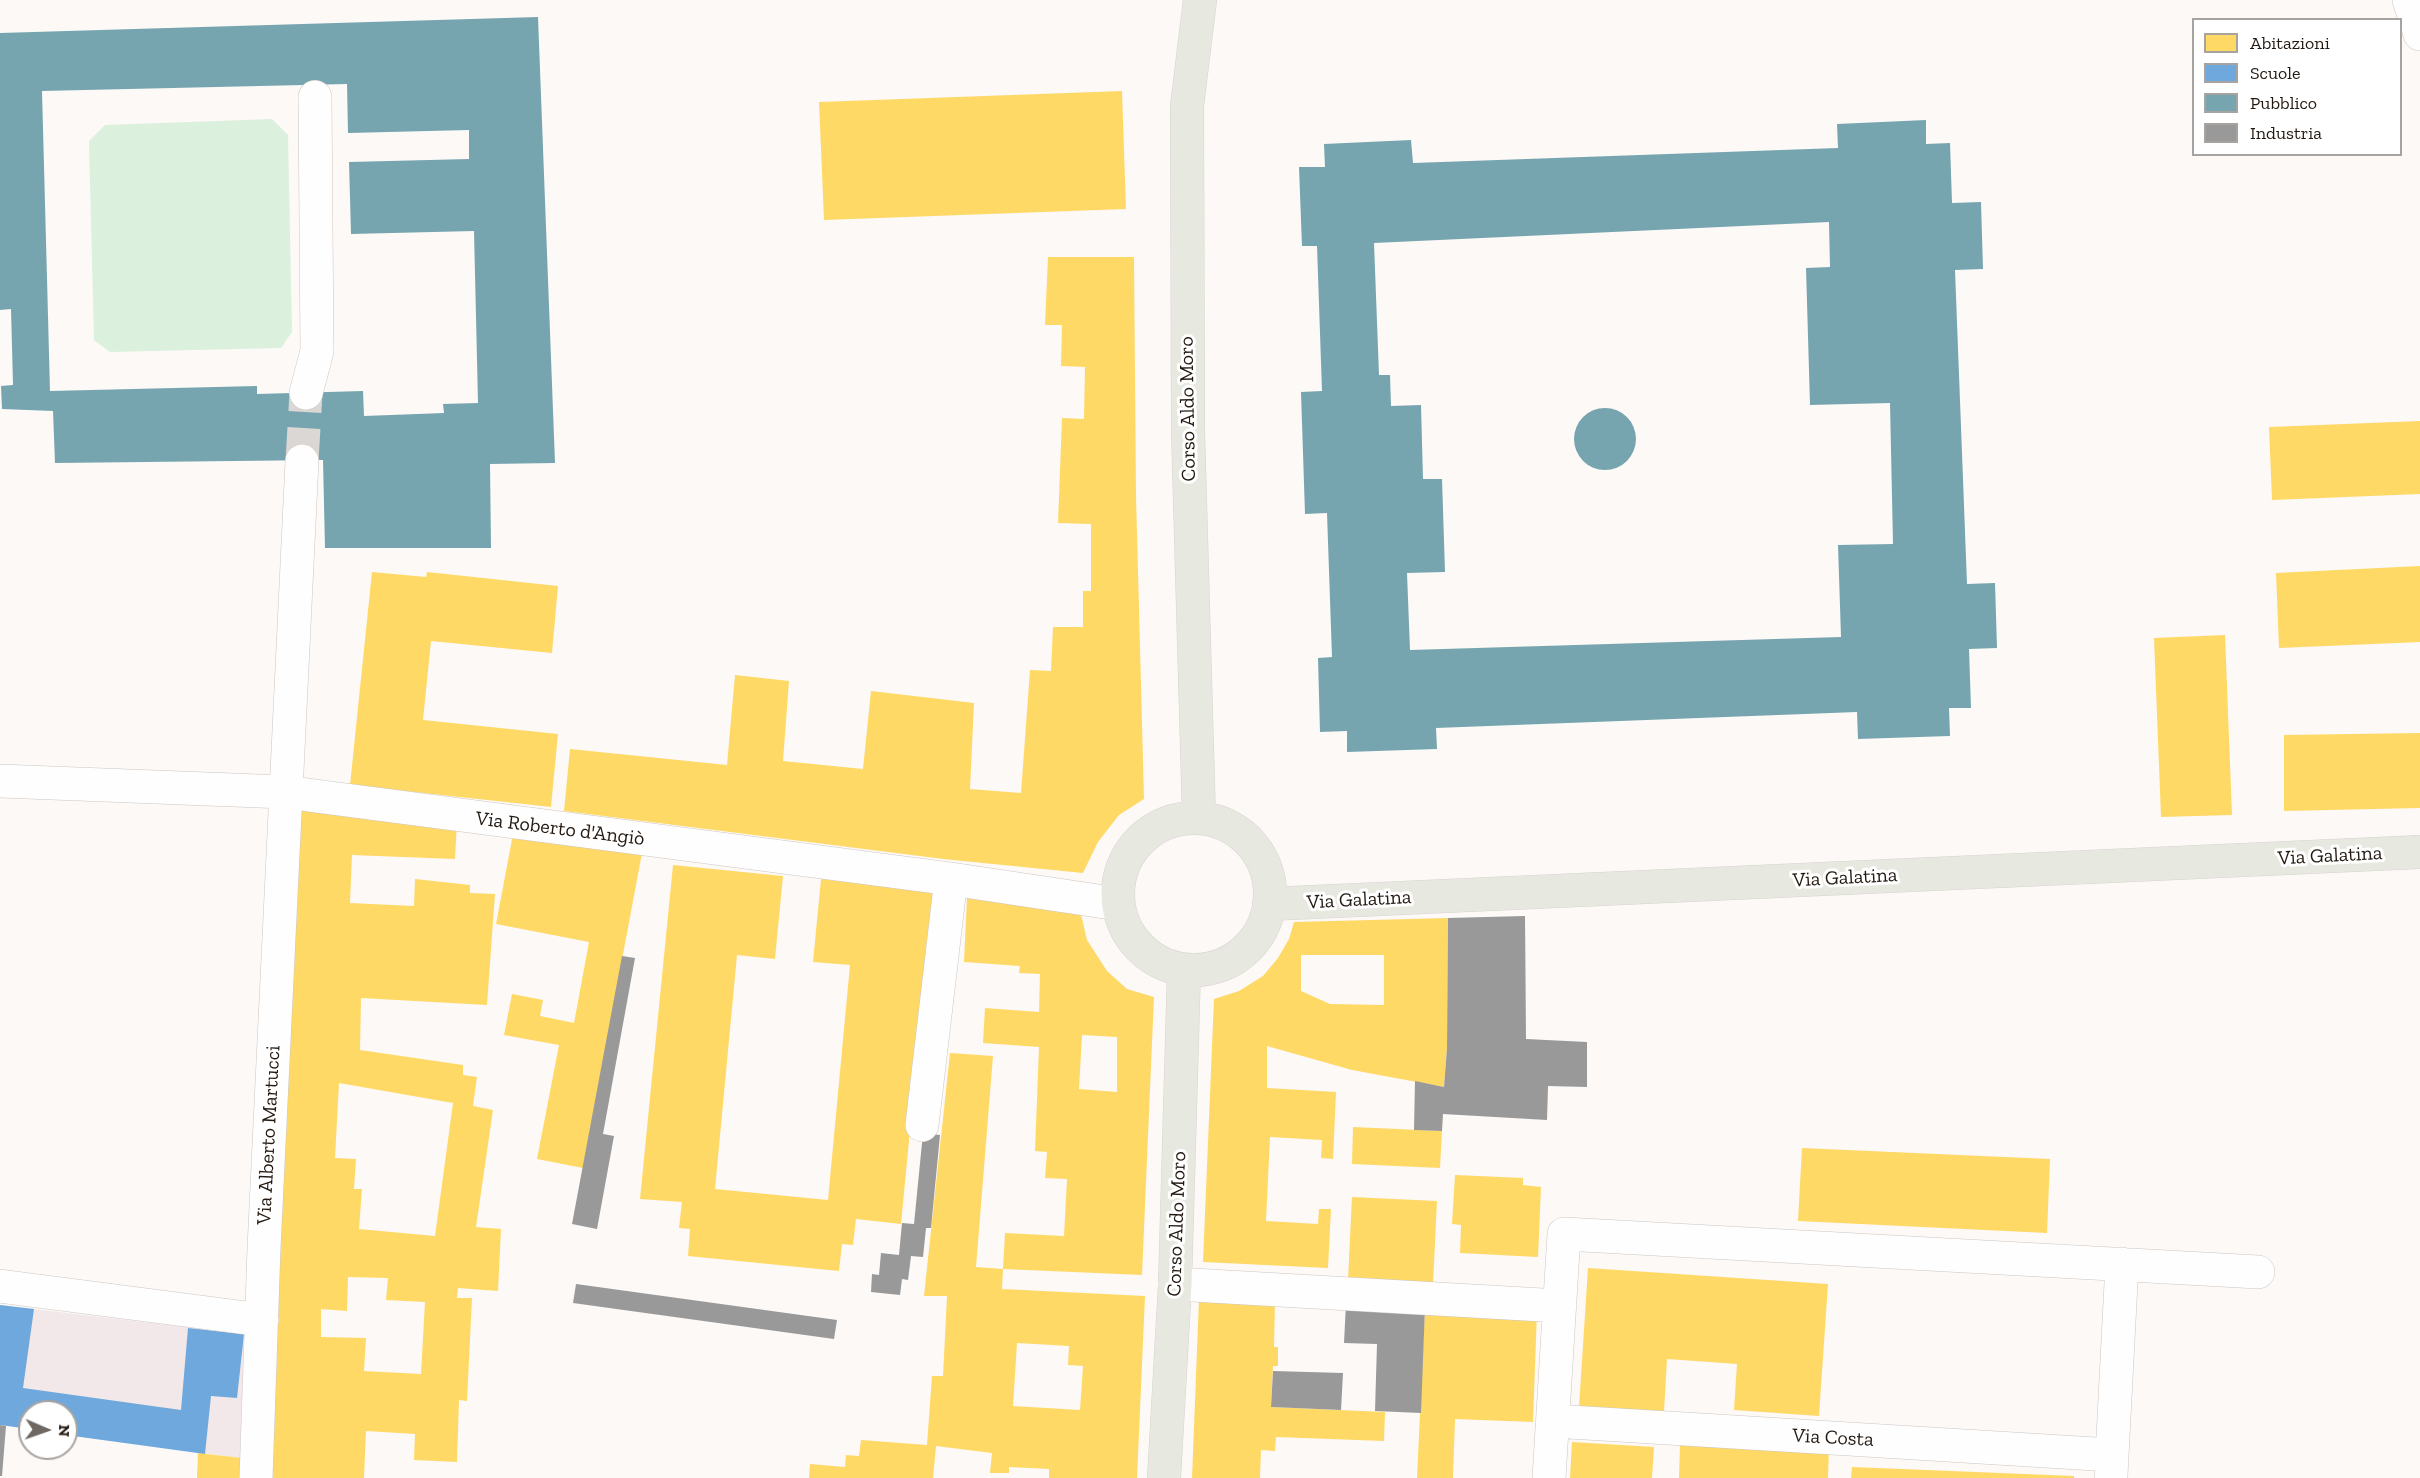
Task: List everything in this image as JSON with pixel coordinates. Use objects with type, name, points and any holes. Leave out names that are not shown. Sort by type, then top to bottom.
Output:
[{"type":"main road","name":"Corso Aldo Moro","points":[[1198,818],[1188,431],[1187,106],[1200,0]]},
{"type":"main road","points":[[1198,818],[1223,824],[1244,837],[1259,856],[1268,879],[1269,904],[1263,927],[1249,946],[1230,961],[1208,969],[1184,970],[1161,963],[1140,948],[1126,928],[1118,904],[1119,882],[1125,860],[1138,842],[1156,828],[1177,820],[1198,818]]},
{"type":"main road","name":"Via Galatina","points":[[1269,904],[2420,852]]},
{"type":"main road","name":"Corso Aldo Moro","points":[[1164,1478],[1175,1284],[1184,970]]},
{"type":"street","points":[[2409,0],[2420,34]]},
{"type":"street","points":[[306,393],[317,351],[315,97]]},
{"type":"street","name":"Via Alberto Martucci","points":[[256,1478],[285,792],[302,461]]},
{"type":"street","name":"Via Roberto d'Angiò","points":[[0,781],[285,792],[951,879],[1118,904]]},
{"type":"street","points":[[922,1125],[951,879]]},
{"type":"street","points":[[1549,1478],[1564,1234],[2258,1272]]},
{"type":"street","points":[[2112,1467],[2122,1264]]},
{"type":"street","points":[[1175,1284],[1560,1306]]},
{"type":"street","points":[[0,1286],[262,1320]]},
{"type":"street","name":"Via Costa","points":[[1553,1421],[2112,1467]]},
{"type":"shaded area","points":[[0,1305],[244,1334],[240,1458],[78,1437],[78,1400],[18,1400],[18,1427],[0,1425]]},
{"type":"green space","points":[[272,119],[288,135],[292,332],[281,348],[110,352],[94,340],[89,141],[105,125]]},
{"type":"building: Abitazioni","points":[[1122,91],[1126,209],[824,220],[819,102]]},
{"type":"building: Abitazioni","points":[[1048,257],[1134,257],[1136,495],[1144,799],[1119,815],[1098,842],[1083,873],[943,859],[564,811],[570,749],[727,765],[735,675],[789,681],[783,761],[863,769],[871,691],[974,703],[970,789],[1021,793],[1030,670],[1051,671],[1053,627],[1083,627],[1083,591],[1091,591],[1091,524],[1058,523],[1062,418],[1084,419],[1085,367],[1061,366],[1062,325],[1045,325]]},
{"type":"building: Abitazioni","points":[[2420,421],[2420,494],[2272,500],[2269,427]]},
{"type":"building: Abitazioni","points":[[2420,566],[2420,642],[2279,648],[2276,573]]},
{"type":"building: Abitazioni","points":[[372,572],[426,577],[427,572],[558,586],[552,653],[431,641],[423,720],[558,734],[551,807],[350,785]]},
{"type":"building: Abitazioni","points":[[2225,635],[2232,815],[2161,817],[2154,638]]},
{"type":"building: Abitazioni","points":[[2420,733],[2420,808],[2284,811],[2284,735]]},
{"type":"building: Abitazioni","points":[[300,801],[457,821],[455,859],[352,855],[350,903],[414,906],[415,879],[470,885],[470,893],[495,894],[487,1005],[361,998],[360,1050],[463,1065],[463,1075],[477,1077],[473,1106],[493,1110],[476,1227],[501,1229],[498,1291],[458,1288],[457,1298],[472,1298],[467,1401],[459,1400],[457,1462],[414,1460],[415,1434],[366,1431],[364,1478],[273,1478],[273,1388]],"holes":[[[339,1083],[453,1103],[435,1236],[359,1229],[362,1189],[354,1189],[356,1159],[335,1158]],[[348,1277],[388,1278],[386,1300],[425,1302],[421,1374],[364,1371],[366,1338],[321,1337],[321,1309],[347,1311]]]},
{"type":"building: Abitazioni","points":[[514,829],[642,853],[583,1168],[537,1159],[559,1045],[504,1035],[512,994],[543,1000],[540,1016],[574,1023],[589,942],[496,924]]},
{"type":"building: Abitazioni","points":[[673,865],[783,876],[775,959],[737,955],[715,1189],[828,1200],[850,965],[813,962],[821,879],[933,890],[901,1224],[856,1219],[853,1245],[842,1244],[839,1271],[688,1256],[690,1229],[679,1228],[682,1202],[640,1199]]},
{"type":"building: Abitazioni","points":[[967,898],[1079,906],[1087,940],[1107,971],[1127,989],[1154,997],[1142,1275],[1003,1269],[1005,1233],[1064,1236],[1067,1179],[1045,1178],[1047,1152],[1035,1151],[1039,1047],[983,1043],[985,1008],[1039,1012],[1040,974],[1019,973],[1020,966],[964,962]],"holes":[[[1082,1035],[1117,1037],[1117,1092],[1079,1089]]]},
{"type":"building: Abitazioni","points":[[1448,918],[1447,1048],[1444,1087],[1352,1070],[1267,1046],[1267,1088],[1336,1092],[1333,1159],[1321,1158],[1322,1140],[1270,1137],[1266,1221],[1318,1224],[1319,1209],[1331,1209],[1328,1268],[1203,1262],[1214,999],[1239,991],[1263,976],[1278,958],[1289,939],[1294,922]],"holes":[[[1301,955],[1384,955],[1384,1005],[1330,1004],[1301,991]]]},
{"type":"building: Abitazioni","points":[[950,1053],[993,1056],[976,1267],[1003,1269],[1002,1289],[1145,1296],[1137,1478],[1049,1478],[1049,1469],[1009,1467],[1009,1473],[990,1473],[992,1453],[936,1446],[933,1478],[809,1478],[810,1464],[845,1467],[846,1455],[859,1456],[861,1440],[927,1445],[932,1376],[943,1376],[947,1296],[924,1296]],"holes":[[[1017,1343],[1069,1346],[1068,1365],[1083,1366],[1080,1410],[1013,1406]]]},
{"type":"building: Abitazioni","points":[[1353,1127],[1442,1131],[1440,1168],[1352,1164]]},
{"type":"building: Abitazioni","points":[[1802,1148],[2050,1159],[2047,1233],[1798,1221]]},
{"type":"building: Abitazioni","points":[[1455,1175],[1523,1178],[1523,1185],[1541,1187],[1538,1257],[1460,1253],[1461,1225],[1452,1224]]},
{"type":"building: Abitazioni","points":[[1352,1197],[1437,1201],[1433,1284],[1348,1280]]},
{"type":"building: Abitazioni","points":[[1588,1268],[1828,1284],[1819,1416],[1734,1410],[1737,1364],[1667,1359],[1664,1412],[1579,1407]]},
{"type":"building: Abitazioni","points":[[1199,1299],[1275,1301],[1274,1347],[1278,1347],[1278,1366],[1273,1366],[1271,1407],[1385,1412],[1384,1441],[1276,1437],[1275,1451],[1261,1450],[1260,1478],[1192,1478]]},
{"type":"building: Abitazioni","points":[[1425,1307],[1537,1311],[1533,1422],[1455,1419],[1453,1478],[1417,1478]]},
{"type":"building: Abitazioni","points":[[1572,1442],[1654,1447],[1652,1478],[1570,1478]]},
{"type":"building: Abitazioni","points":[[1680,1444],[1829,1447],[1828,1478],[1679,1478]]},
{"type":"building: Abitazioni","points":[[198,1453],[251,1459],[250,1478],[197,1478]]},
{"type":"building: Abitazioni","points":[[1852,1467],[2074,1476],[2074,1478],[1851,1478]]},
{"type":"building: Scuole","points":[[0,1305],[34,1309],[23,1388],[181,1410],[188,1328],[244,1334],[237,1398],[211,1396],[205,1454],[78,1437],[78,1400],[18,1400],[18,1427],[0,1425]]},
{"type":"building: Pubblico","points":[[538,17],[555,463],[490,464],[491,548],[325,548],[323,460],[55,463],[53,411],[2,409],[1,386],[13,385],[11,309],[0,310],[0,33]],"holes":[[[347,84],[348,133],[469,130],[469,159],[349,162],[351,234],[474,231],[478,403],[443,404],[444,413],[364,416],[363,391],[257,394],[257,386],[50,391],[42,91]]]},
{"type":"building: Pubblico","points":[[1926,120],[1926,144],[1950,143],[1952,203],[1981,202],[1983,269],[1955,270],[1967,584],[1995,583],[1997,648],[1969,649],[1971,708],[1949,708],[1950,736],[1858,739],[1857,712],[1436,728],[1437,749],[1347,752],[1347,731],[1320,732],[1318,658],[1332,657],[1327,513],[1305,514],[1301,392],[1322,391],[1317,246],[1302,246],[1299,167],[1325,167],[1324,144],[1411,140],[1413,163],[1838,148],[1837,124]],"holes":[[[1829,222],[1830,267],[1806,268],[1810,405],[1890,403],[1893,544],[1838,545],[1841,637],[1410,650],[1407,573],[1445,572],[1442,479],[1423,479],[1421,405],[1391,406],[1390,375],[1379,375],[1374,243]]]},
{"type":"building: Pubblico","points":[[1599,408],[1611,408],[1627,417],[1634,427],[1636,439],[1634,451],[1627,461],[1611,470],[1599,470],[1588,465],[1579,456],[1574,445],[1574,433],[1579,422],[1588,413]]},
{"type":"building: Industria","points":[[1525,916],[1526,1039],[1587,1042],[1587,1087],[1548,1086],[1547,1120],[1443,1114],[1442,1131],[1414,1130],[1415,1081],[1444,1087],[1447,1048],[1448,918]]},
{"type":"building: Industria","points":[[622,956],[635,958],[603,1134],[614,1136],[597,1229],[572,1224]]},
{"type":"building: Industria","points":[[923,1133],[940,1135],[931,1228],[926,1228],[923,1257],[911,1256],[908,1280],[902,1279],[900,1295],[871,1292],[872,1274],[879,1275],[881,1253],[899,1255],[902,1223],[914,1224]]},
{"type":"building: Industria","points":[[576,1284],[837,1320],[834,1339],[573,1303]]},
{"type":"building: Industria","points":[[1346,1303],[1425,1307],[1421,1413],[1375,1411],[1377,1344],[1344,1343]]},
{"type":"building: Industria","points":[[1273,1371],[1343,1373],[1341,1410],[1271,1407]]},
{"type":"building: Industria","points":[[0,1425],[6,1426],[2,1476],[0,1476]]},
{"type":"tunnel","points":[[302,461],[306,393]]}]
